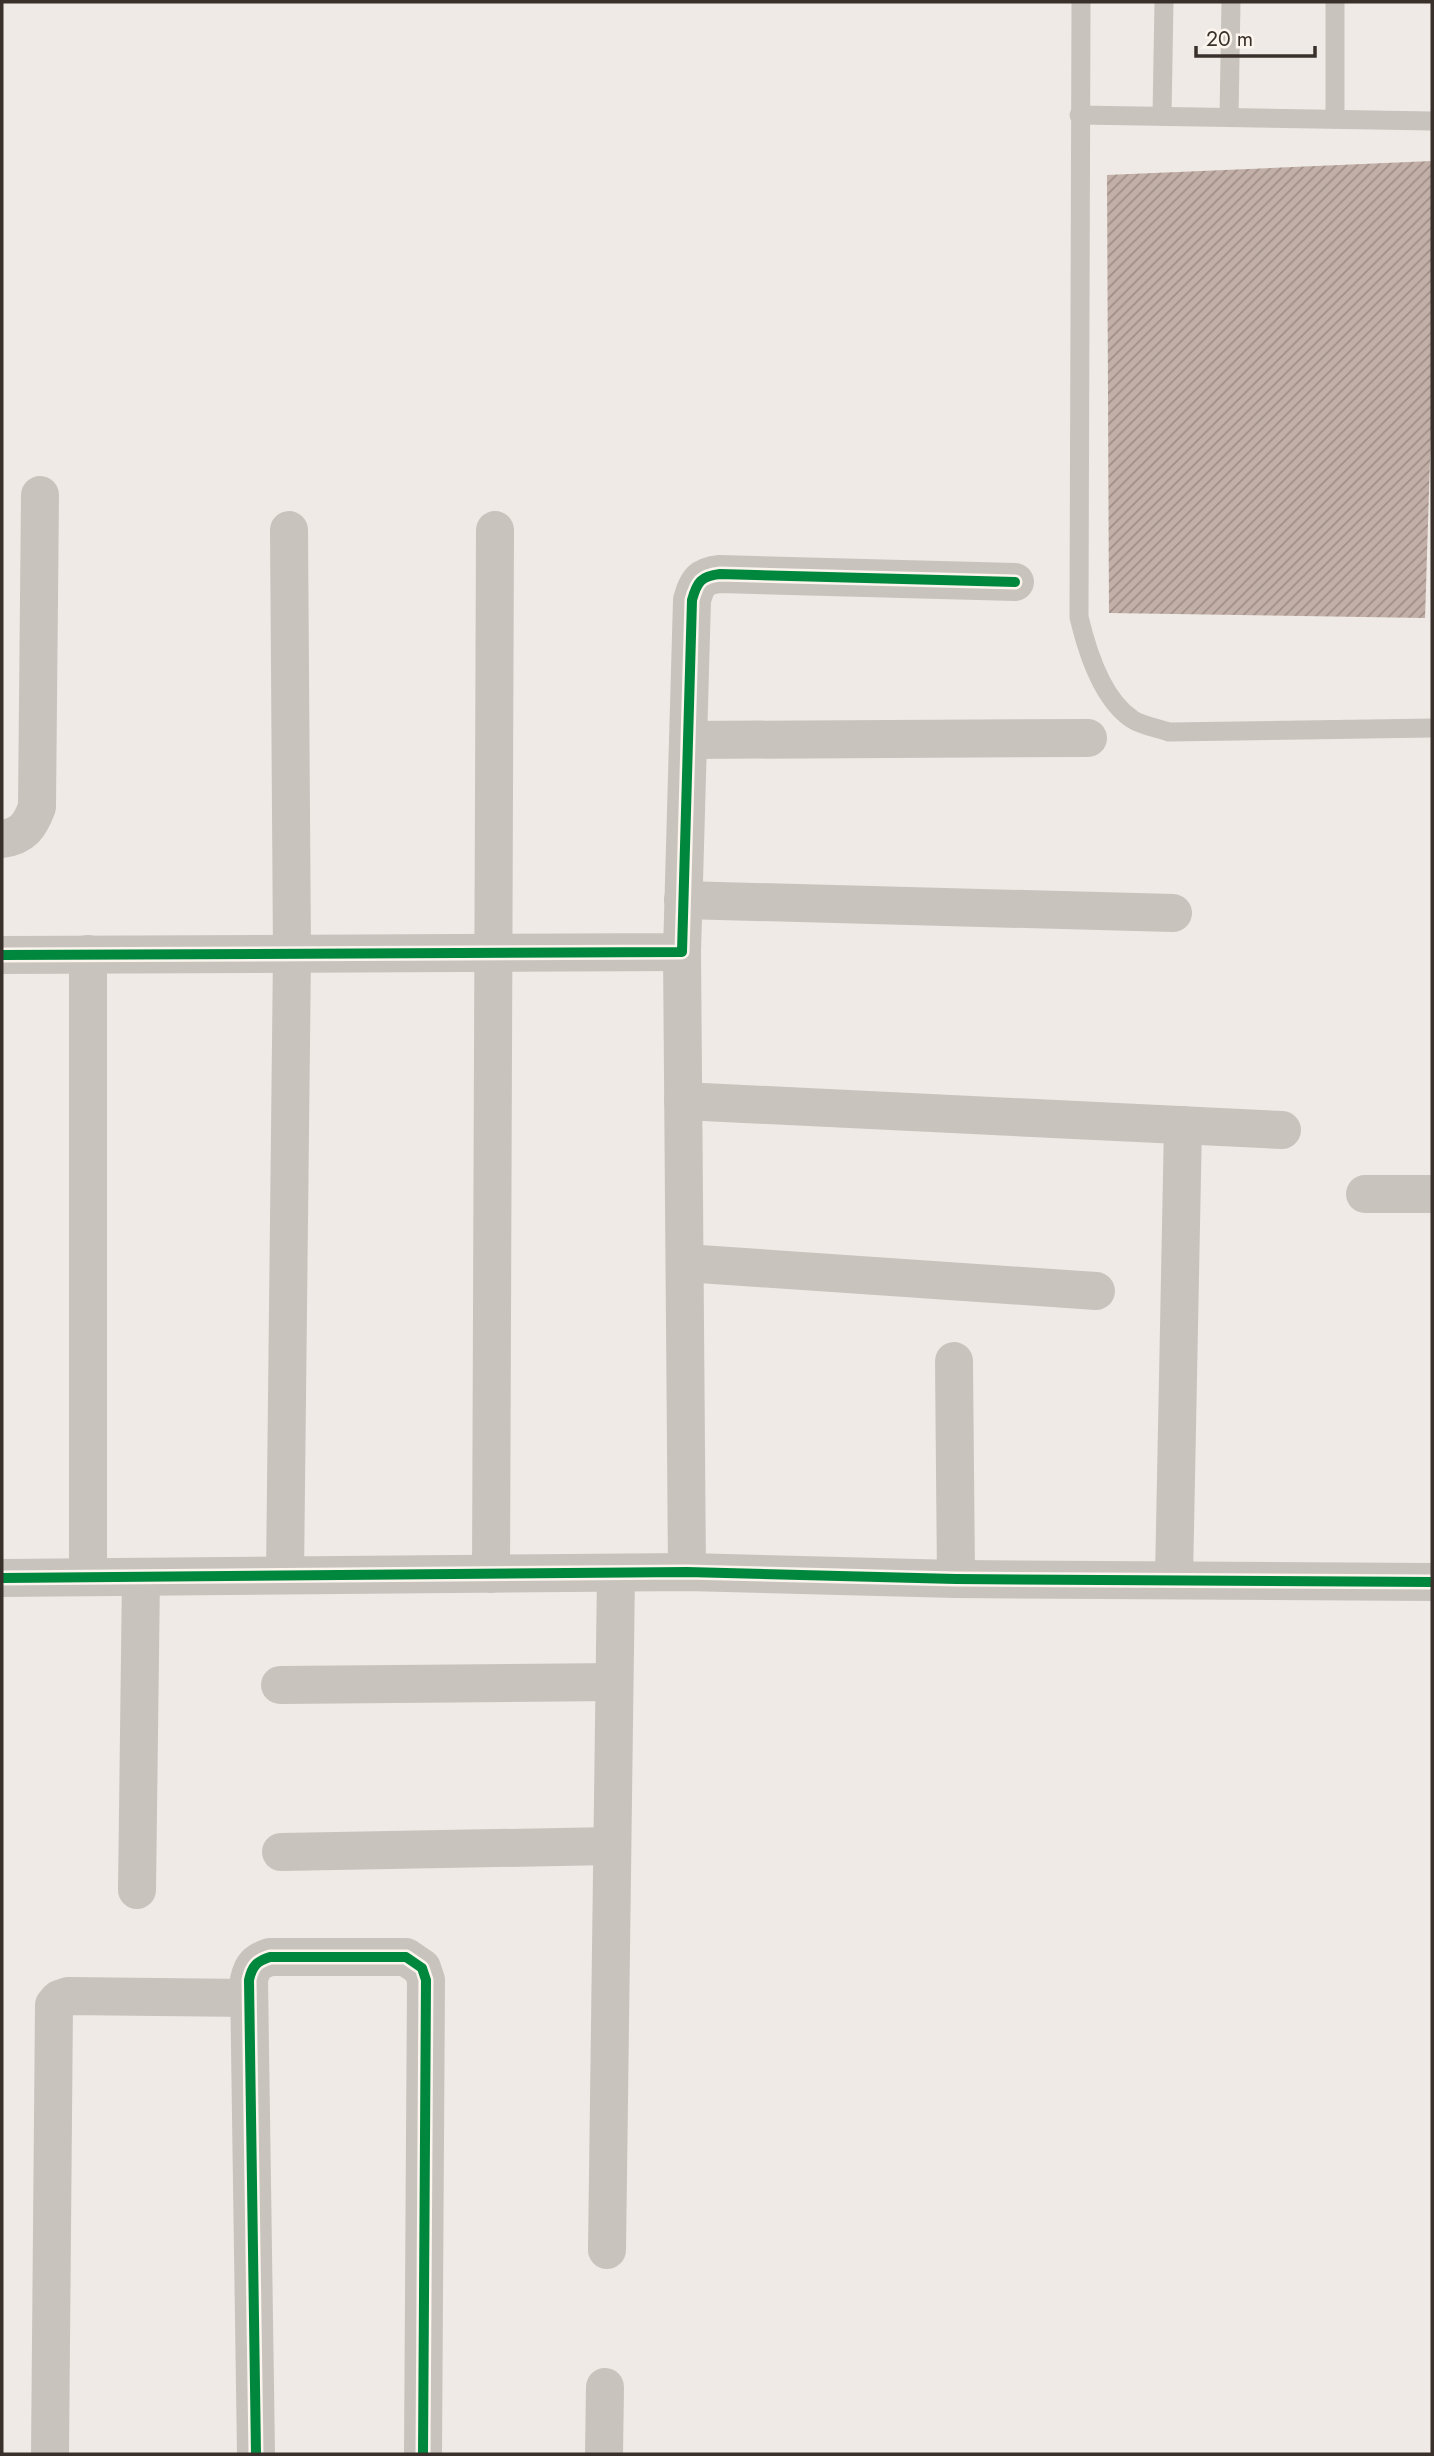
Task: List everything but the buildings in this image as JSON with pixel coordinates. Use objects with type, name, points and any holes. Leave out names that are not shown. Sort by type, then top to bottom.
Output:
[{"type":"street","points":[[2,839],[21,834],[31,823],[37,807],[40,495]]},
{"type":"street","points":[[285,1575],[292,954],[289,530]]},
{"type":"street","points":[[491,1574],[491,953],[495,530]]},
{"type":"street","points":[[687,1572],[682,952],[692,600],[696,583],[705,576],[1015,582]]},
{"type":"street","points":[[688,740],[1088,738]]},
{"type":"street","points":[[683,900],[1172,913]]},
{"type":"street","points":[[2,956],[682,952]]},
{"type":"street","points":[[88,954],[88,1577]]},
{"type":"street","points":[[683,1101],[1282,1130]]},
{"type":"street","points":[[1174,1579],[1183,1125]]},
{"type":"street","points":[[1365,1194],[1432,1194]]},
{"type":"street","points":[[685,1263],[1096,1291]]},
{"type":"street","points":[[954,1361],[956,1579]]},
{"type":"street","points":[[2,1578],[687,1572],[956,1579],[1432,1581]]},
{"type":"street","points":[[607,2250],[616,1573]]},
{"type":"street","points":[[137,1890],[141,1577]]},
{"type":"street","points":[[280,1685],[614,1682]]},
{"type":"street","points":[[281,1852],[612,1846]]},
{"type":"street","points":[[256,2454],[249,1998],[252,1968],[259,1961],[270,1957],[406,1957],[422,1968],[426,1980],[423,2454]]},
{"type":"street","points":[[50,2454],[54,2006],[59,1999],[68,1996],[249,1998]]},
{"type":"street","points":[[604,2454],[605,2387]]},
{"type":"lane","points":[[1081,2],[1079,617],[1088,654],[1107,690],[1132,719],[1169,732],[1432,728]]},
{"type":"lane","points":[[1162,116],[1164,2]]},
{"type":"lane","points":[[1229,117],[1231,2]]},
{"type":"lane","points":[[1335,2],[1335,119]]},
{"type":"lane","points":[[1079,115],[1432,121]]},
{"type":"cycle path","points":[[2,955],[682,952],[692,600],[701,581],[708,576],[720,574],[1015,582]]},
{"type":"cycle path","points":[[2,1578],[687,1572],[956,1579],[1432,1582]]},
{"type":"cycle path","points":[[256,2454],[249,1980],[256,1965],[270,1957],[406,1957],[422,1968],[426,1980],[423,2454]]}]
